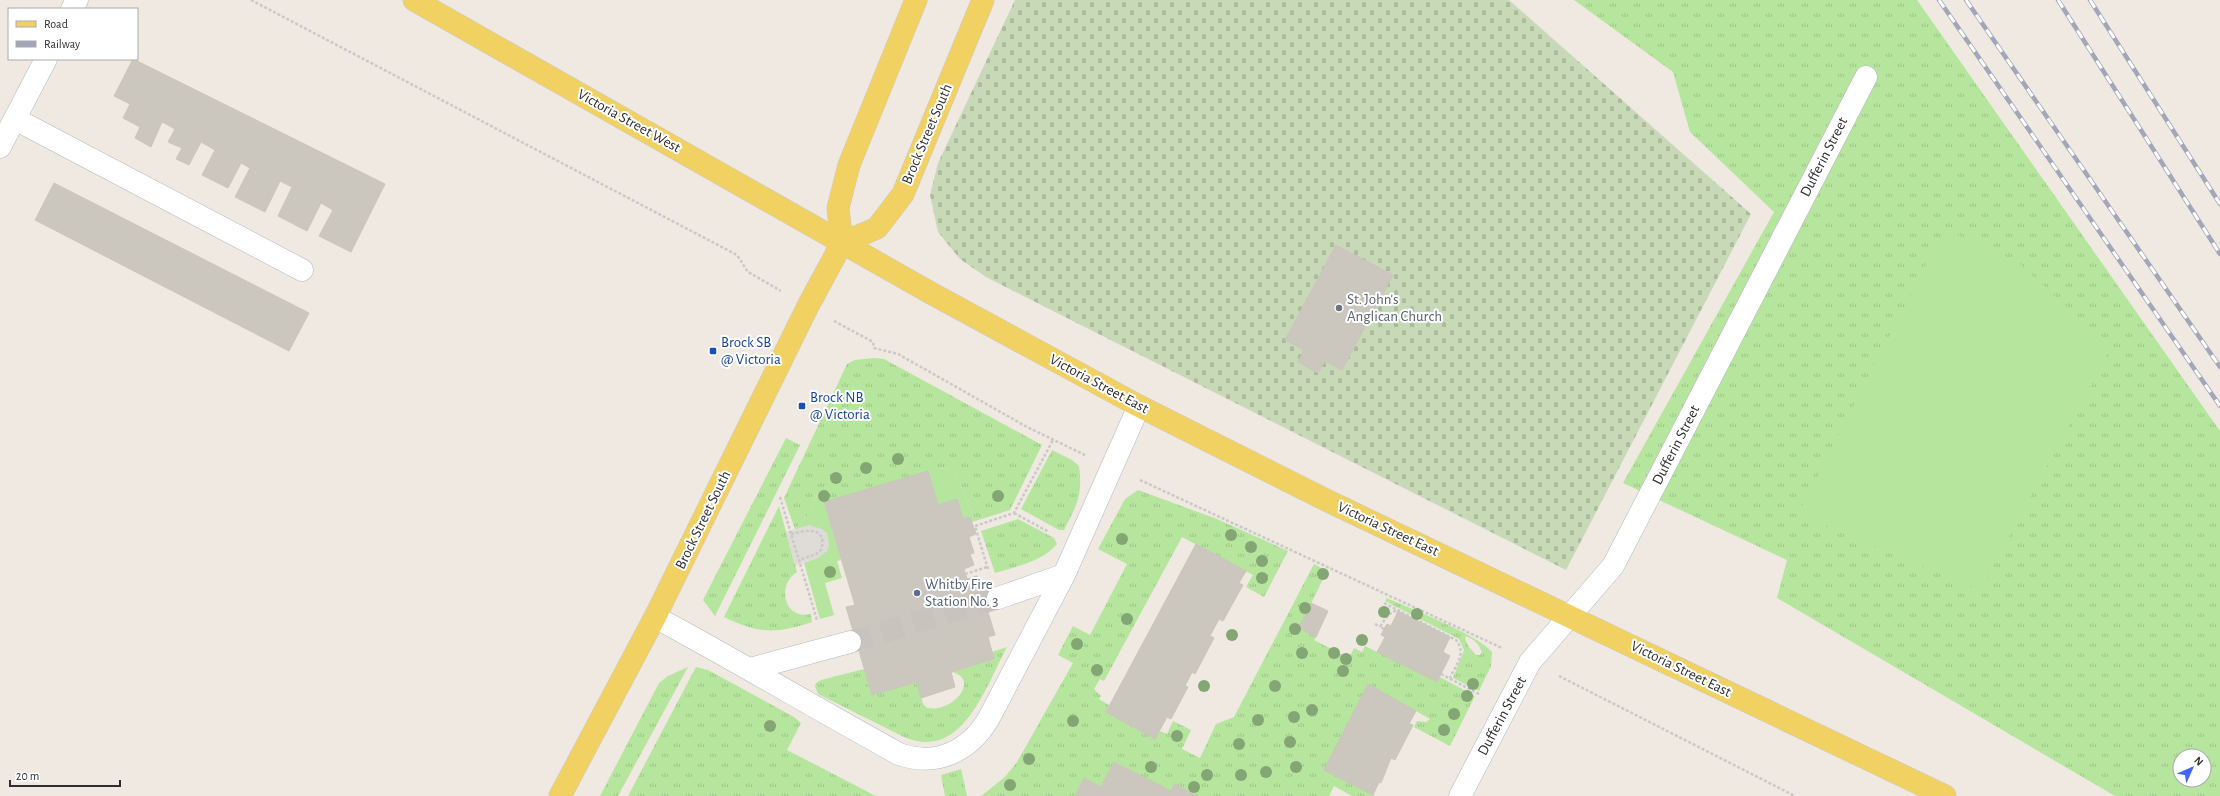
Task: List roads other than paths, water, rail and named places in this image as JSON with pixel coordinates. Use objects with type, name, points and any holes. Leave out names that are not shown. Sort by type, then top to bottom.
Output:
[{"type":"main road","name":"Victoria Street West","points":[[414,0],[842,243]]},
{"type":"main road","points":[[842,243],[838,208],[849,164],[916,0]]},
{"type":"main road","name":"Brock Street South","points":[[560,796],[655,617],[808,306],[842,243],[877,228],[903,194],[983,0]]},
{"type":"main road","name":"Victoria Street East","points":[[842,243],[1139,406],[1335,504],[1945,796]]},
{"type":"street","points":[[0,147],[45,60]]},
{"type":"street","name":"Dufferin Street","points":[[1460,796],[1530,662],[1613,566],[1866,78]]},
{"type":"street","points":[[15,119],[302,270]]},
{"type":"street","points":[[655,617],[750,668],[809,705],[899,754],[911,758],[926,760],[939,758],[964,747],[982,730],[1064,575],[1113,468],[1139,406]]},
{"type":"street","points":[[998,598],[1064,575]]},
{"type":"street","points":[[750,668],[824,651],[850,642]]},
{"type":"tunnel","points":[[850,642],[998,598]]},
{"type":"railway","points":[[1939,0],[2220,406]]},
{"type":"railway","points":[[1966,0],[2220,367]]},
{"type":"railway","points":[[2058,0],[2220,254]]},
{"type":"railway","points":[[2090,0],[2220,204]]},
{"type":"place","name":"St. John's Anglican Church","points":[[1339,308]]},
{"type":"place","name":"Brock SB @ Victoria","points":[[713,351]]},
{"type":"place","name":"Brock NB @ Victoria","points":[[802,406]]},
{"type":"place","name":"Whitby Fire Station No. 3","points":[[917,593]]}]
